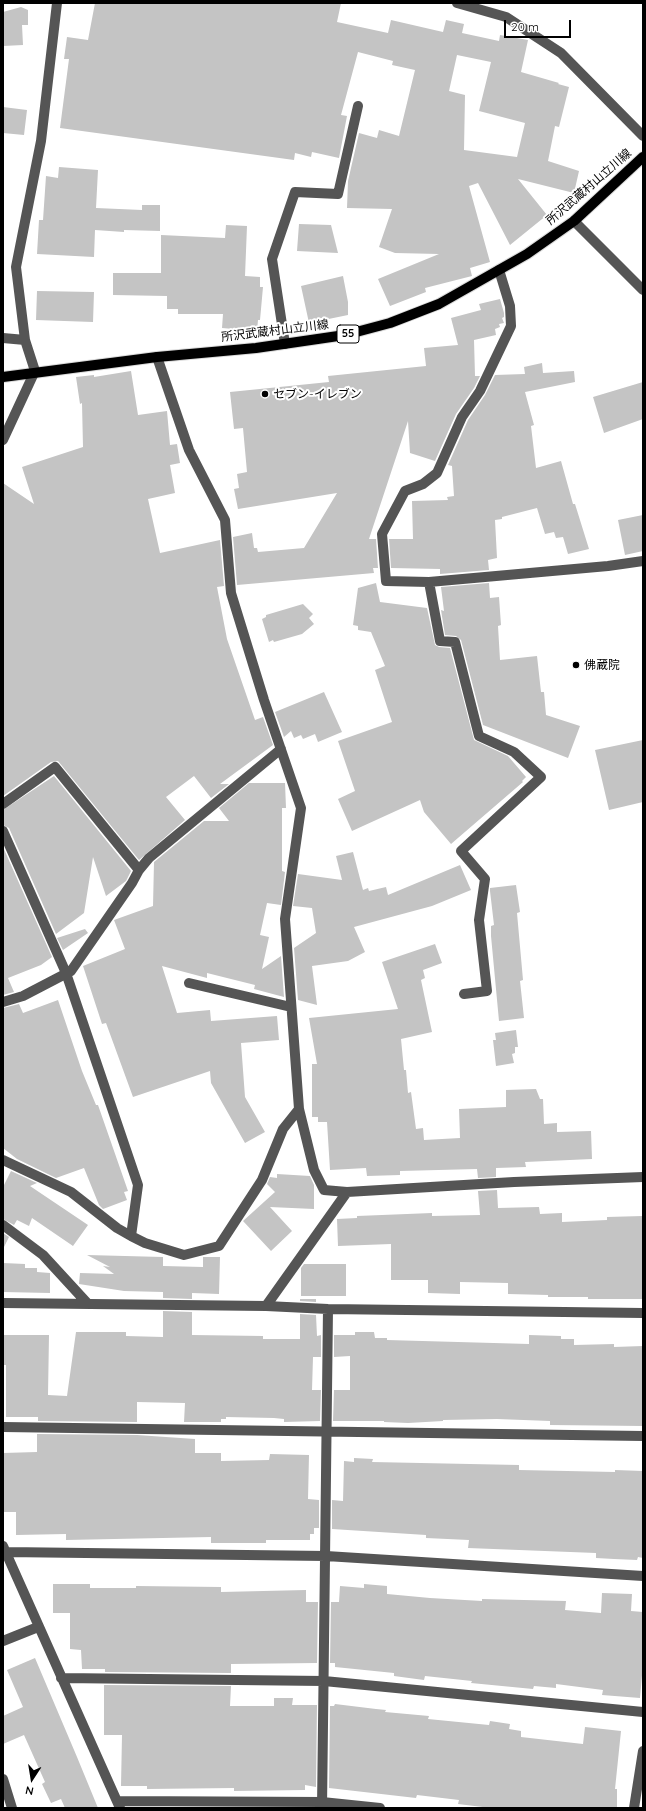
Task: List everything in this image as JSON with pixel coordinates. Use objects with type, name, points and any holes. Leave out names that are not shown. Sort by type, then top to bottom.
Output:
[{"type":"main road","name":"所沢武蔵村山立川線","points":[[3,377],[35,371],[285,344],[345,335],[390,323],[439,304],[527,254],[574,221],[643,157]]},
{"type":"street","points":[[3,440],[35,371],[25,340],[16,267],[41,141],[56,3]]},
{"type":"street","points":[[457,3],[506,17],[560,53],[643,136]]},
{"type":"street","points":[[285,344],[272,259],[295,192],[338,194],[358,106]]},
{"type":"street","points":[[574,221],[643,290]]},
{"type":"street","points":[[499,270],[510,306],[511,326],[480,391],[462,416],[437,473],[423,484],[405,491],[382,534],[386,581],[429,582],[608,566],[643,561]]},
{"type":"street","points":[[3,338],[25,340]]},
{"type":"street","points":[[157,357],[190,450],[225,520],[231,593],[280,749],[302,808],[285,919],[299,1108],[314,1170],[324,1190],[347,1192],[514,1182],[643,1177]]},
{"type":"street","points":[[429,582],[440,641],[455,642],[479,736],[514,752],[541,777],[461,851],[485,879],[479,920],[487,991],[464,994]]},
{"type":"street","points":[[3,1002],[23,996],[71,971],[132,883],[139,870],[149,858],[280,749]]},
{"type":"street","points":[[3,804],[55,767],[139,870]]},
{"type":"street","points":[[3,831],[66,974],[138,1185],[131,1236]]},
{"type":"street","points":[[188,983],[291,1007]]},
{"type":"street","points":[[3,1160],[71,1192],[117,1228],[131,1236],[145,1243],[184,1255],[219,1246],[262,1180],[284,1129],[299,1108]]},
{"type":"street","points":[[266,1306],[347,1192]]},
{"type":"street","points":[[3,1225],[43,1255],[88,1304]]},
{"type":"street","points":[[3,1304],[266,1306],[328,1309],[643,1313]]},
{"type":"street","points":[[322,1805],[328,1309]]},
{"type":"street","points":[[3,1427],[327,1433],[643,1436]]},
{"type":"street","points":[[380,1808],[322,1805],[119,1805],[4,1549],[326,1556],[643,1576]]},
{"type":"street","points":[[3,1642],[38,1627]]},
{"type":"street","points":[[61,1678],[324,1681],[643,1712]]},
{"type":"street","points":[[634,1808],[643,1751]]},
{"type":"street","points":[[3,1779],[12,1808]]},
{"type":"building","points":[[95,3],[341,3],[337,22],[388,33],[391,20],[443,32],[446,20],[464,24],[462,33],[499,41],[500,35],[528,40],[521,72],[569,87],[559,127],[555,126],[548,161],[579,171],[574,193],[518,179],[547,215],[510,245],[478,183],[469,186],[490,262],[470,268],[472,276],[425,288],[426,292],[390,306],[378,279],[439,254],[395,253],[379,247],[392,209],[347,208],[348,181],[359,133],[377,138],[379,130],[399,136],[415,70],[392,65],[393,61],[358,52],[341,115],[347,116],[339,158],[312,152],[311,157],[295,153],[294,160],[60,128],[69,59],[64,59],[67,37],[88,40]],"holes":[[[457,55],[491,62],[479,111],[525,123],[517,157],[464,150],[465,95],[449,91]]]},
{"type":"building","points":[[21,7],[28,10],[28,25],[22,25],[23,45],[3,46],[3,12]]},
{"type":"building","points":[[3,107],[27,110],[24,135],[3,133]]},
{"type":"building","points":[[59,167],[98,170],[96,208],[142,210],[142,205],[160,205],[160,231],[124,230],[124,232],[95,230],[94,257],[37,254],[39,220],[43,220],[46,176],[58,178]]},
{"type":"building","points":[[299,224],[331,225],[338,253],[297,251]]},
{"type":"building","points":[[226,225],[247,226],[245,276],[260,277],[260,287],[263,287],[260,320],[258,320],[257,331],[222,328],[223,314],[178,314],[178,309],[167,309],[167,296],[113,295],[113,273],[161,273],[161,235],[225,238]]},
{"type":"building","points":[[343,276],[348,302],[348,315],[309,323],[301,286]]},
{"type":"building","points":[[37,291],[94,292],[93,322],[36,320]]},
{"type":"building","points":[[500,299],[504,313],[504,317],[502,318],[504,323],[499,324],[500,327],[495,329],[496,335],[474,340],[475,376],[480,376],[474,388],[456,414],[435,461],[410,453],[408,421],[369,539],[376,539],[378,568],[373,568],[374,573],[237,585],[233,537],[252,533],[254,548],[257,548],[258,552],[304,548],[337,493],[238,509],[234,489],[239,488],[237,474],[247,472],[243,428],[234,429],[230,392],[329,382],[328,376],[426,366],[424,348],[458,345],[451,318],[481,310],[479,304]]},
{"type":"building","points":[[542,363],[543,373],[574,371],[575,382],[525,392],[534,425],[531,426],[536,468],[561,461],[573,504],[575,504],[589,549],[568,554],[563,537],[556,538],[554,532],[545,534],[537,508],[495,520],[497,558],[488,560],[489,570],[440,574],[440,569],[391,568],[389,539],[413,539],[412,501],[448,500],[447,497],[454,496],[452,466],[448,465],[468,420],[485,395],[495,375],[525,374],[524,367]]},
{"type":"building","points":[[131,371],[138,415],[167,411],[170,445],[177,444],[180,463],[170,465],[175,493],[148,499],[160,553],[220,540],[224,586],[217,587],[227,639],[255,720],[263,717],[273,745],[220,784],[229,784],[211,798],[194,776],[166,797],[185,820],[139,860],[58,761],[51,762],[3,796],[3,483],[34,504],[22,467],[83,447],[82,403],[80,404],[76,377],[94,375],[94,377]]},
{"type":"building","points":[[643,382],[643,419],[604,433],[593,397]]},
{"type":"building","points":[[643,515],[643,551],[625,555],[618,520]]},
{"type":"building","points":[[376,583],[380,602],[427,608],[435,645],[450,648],[474,740],[508,756],[526,777],[522,781],[523,782],[451,844],[424,812],[420,800],[352,831],[338,799],[355,791],[338,741],[392,722],[375,670],[385,666],[371,632],[358,630],[358,626],[353,625],[358,588]]},
{"type":"building","points":[[489,583],[490,598],[499,597],[501,625],[498,626],[500,660],[537,656],[541,692],[544,692],[546,715],[580,726],[568,758],[483,725],[461,640],[456,636],[445,635],[441,610],[444,611],[441,587]]},
{"type":"building","points":[[303,604],[313,614],[309,618],[314,624],[302,634],[269,642],[262,619],[266,617],[266,615]]},
{"type":"building","points":[[324,692],[342,732],[318,742],[315,734],[303,739],[301,735],[294,738],[291,731],[284,737],[275,712]]},
{"type":"building","points":[[643,740],[643,802],[609,810],[595,750]]},
{"type":"building","points":[[54,776],[131,871],[126,881],[106,896],[93,857],[84,913],[56,934],[9,828],[3,825],[3,810]]},
{"type":"building","points":[[249,783],[285,783],[286,808],[282,808],[282,871],[285,872],[281,905],[267,903],[260,935],[269,937],[262,969],[281,956],[284,997],[254,989],[255,985],[207,973],[207,978],[162,966],[177,1013],[210,1010],[211,1021],[277,1016],[279,1040],[241,1043],[245,1097],[265,1132],[245,1143],[211,1083],[210,1071],[133,1097],[106,1023],[102,1024],[83,966],[125,949],[114,920],[153,906],[154,862],[204,821],[229,821],[219,808]]},
{"type":"building","points":[[3,847],[52,957],[41,965],[8,978],[14,992],[3,995]]},
{"type":"building","points":[[353,852],[363,890],[368,888],[369,891],[386,887],[388,895],[460,865],[471,890],[432,906],[354,927],[365,952],[348,961],[312,966],[317,1005],[298,1000],[294,948],[316,933],[312,908],[293,906],[298,874],[342,880],[336,856]]},
{"type":"building","points":[[516,885],[520,912],[517,913],[523,980],[520,981],[524,1018],[499,1021],[491,936],[491,926],[494,925],[490,888]]},
{"type":"building","points":[[85,929],[88,933],[63,950],[57,938]]},
{"type":"building","points":[[435,944],[442,963],[423,970],[425,978],[421,980],[432,1032],[401,1039],[404,1070],[406,1070],[408,1093],[411,1092],[416,1129],[423,1128],[424,1140],[460,1138],[459,1109],[506,1107],[506,1090],[536,1089],[540,1099],[543,1099],[544,1124],[557,1123],[557,1132],[591,1131],[592,1159],[525,1162],[526,1167],[496,1168],[496,1177],[478,1178],[477,1169],[400,1171],[400,1175],[367,1176],[366,1168],[330,1170],[327,1122],[318,1122],[318,1117],[312,1117],[312,1064],[317,1064],[309,1018],[398,1009],[382,962]]},
{"type":"building","points":[[58,1000],[82,1071],[96,1105],[98,1105],[128,1191],[124,1192],[127,1200],[103,1209],[99,1205],[84,1168],[56,1178],[17,1159],[3,1148],[3,1008],[19,1004],[23,1013]]},
{"type":"building","points":[[516,1030],[518,1047],[515,1047],[515,1053],[512,1054],[514,1063],[496,1066],[493,1040],[496,1040],[495,1033]]},
{"type":"building","points":[[11,1171],[37,1183],[30,1186],[88,1225],[73,1246],[32,1218],[29,1226],[17,1220],[14,1225],[3,1219],[3,1187]]},
{"type":"building","points":[[277,1174],[310,1176],[314,1185],[314,1209],[270,1207],[292,1231],[271,1251],[243,1221],[275,1192],[267,1184],[270,1177],[277,1178]]},
{"type":"building","points":[[497,1190],[498,1208],[539,1207],[540,1214],[562,1213],[562,1222],[607,1220],[607,1217],[643,1216],[643,1299],[588,1299],[588,1297],[548,1297],[548,1295],[508,1294],[508,1283],[460,1282],[460,1294],[428,1293],[428,1280],[391,1280],[391,1244],[338,1246],[337,1219],[357,1218],[357,1216],[432,1213],[432,1216],[480,1215],[478,1191]]},
{"type":"building","points":[[3,1233],[9,1237],[3,1249]]},
{"type":"building","points":[[87,1255],[163,1257],[163,1266],[203,1267],[203,1257],[220,1257],[219,1294],[192,1293],[192,1299],[163,1298],[163,1292],[124,1291],[79,1284],[80,1273],[114,1274],[103,1266],[110,1267]]},
{"type":"building","points":[[3,1263],[25,1264],[25,1268],[37,1268],[37,1272],[50,1273],[50,1293],[3,1292]]},
{"type":"building","points":[[304,1264],[346,1264],[346,1296],[301,1296],[301,1268]]},
{"type":"building","points":[[300,1299],[316,1299],[316,1302],[300,1301]]},
{"type":"building","points":[[163,1311],[192,1312],[192,1335],[263,1336],[263,1339],[300,1339],[300,1314],[316,1315],[317,1336],[321,1335],[321,1357],[313,1357],[312,1390],[321,1390],[320,1421],[284,1422],[284,1419],[274,1418],[226,1417],[226,1419],[221,1419],[221,1422],[184,1422],[185,1403],[137,1402],[137,1422],[38,1421],[38,1417],[6,1417],[6,1365],[3,1365],[3,1335],[49,1335],[48,1395],[67,1396],[76,1332],[126,1332],[126,1336],[163,1337]]},
{"type":"building","points":[[355,1332],[374,1332],[375,1338],[387,1338],[387,1340],[529,1344],[529,1335],[561,1336],[561,1339],[574,1339],[574,1345],[614,1344],[614,1347],[643,1346],[643,1426],[550,1425],[550,1421],[497,1419],[443,1420],[408,1423],[384,1421],[333,1421],[334,1390],[350,1390],[350,1356],[334,1357],[334,1335],[355,1335]]},
{"type":"building","points":[[37,1434],[137,1435],[195,1439],[195,1453],[221,1453],[221,1461],[269,1460],[270,1454],[309,1455],[308,1499],[319,1500],[319,1528],[314,1528],[314,1534],[310,1534],[310,1540],[266,1540],[266,1543],[211,1543],[211,1537],[66,1540],[66,1534],[16,1535],[16,1512],[3,1512],[3,1453],[37,1452]]},
{"type":"building","points":[[354,1458],[373,1459],[372,1462],[519,1465],[519,1470],[615,1472],[615,1470],[643,1471],[643,1558],[638,1557],[637,1560],[596,1558],[596,1553],[468,1548],[469,1540],[426,1538],[426,1535],[332,1529],[332,1500],[343,1501],[344,1461],[354,1462]]},
{"type":"building","points":[[53,1584],[90,1584],[90,1588],[136,1588],[136,1586],[221,1587],[221,1592],[306,1590],[306,1602],[318,1602],[317,1663],[231,1664],[231,1673],[105,1672],[105,1669],[82,1669],[81,1650],[70,1649],[70,1613],[53,1613]]},
{"type":"building","points":[[364,1584],[387,1586],[387,1594],[430,1598],[482,1601],[482,1599],[566,1601],[565,1610],[601,1613],[602,1593],[632,1594],[631,1611],[643,1612],[643,1664],[640,1698],[602,1695],[603,1690],[556,1684],[556,1688],[534,1686],[533,1689],[471,1683],[472,1681],[425,1676],[424,1680],[394,1676],[394,1673],[335,1667],[335,1663],[330,1663],[331,1602],[339,1602],[340,1586],[364,1588]]},
{"type":"building","points":[[35,1658],[98,1808],[65,1808],[61,1799],[51,1803],[42,1784],[45,1782],[24,1735],[3,1744],[3,1716],[23,1707],[7,1670]]},
{"type":"building","points":[[104,1685],[231,1686],[230,1706],[274,1706],[274,1698],[293,1698],[292,1705],[317,1705],[316,1787],[305,1785],[305,1790],[234,1791],[234,1788],[147,1789],[147,1786],[121,1786],[122,1735],[104,1735]]},
{"type":"building","points":[[335,1704],[386,1710],[385,1712],[429,1716],[428,1719],[489,1725],[490,1721],[510,1724],[509,1729],[521,1731],[521,1737],[583,1744],[585,1727],[621,1731],[615,1789],[617,1789],[617,1808],[491,1808],[458,1804],[459,1800],[417,1795],[416,1798],[329,1788],[330,1706],[334,1706]]},
{"type":"place","name":"セブン-イレブン","points":[[265,394]]},
{"type":"place","name":"佛蔵院","points":[[576,665]]}]
